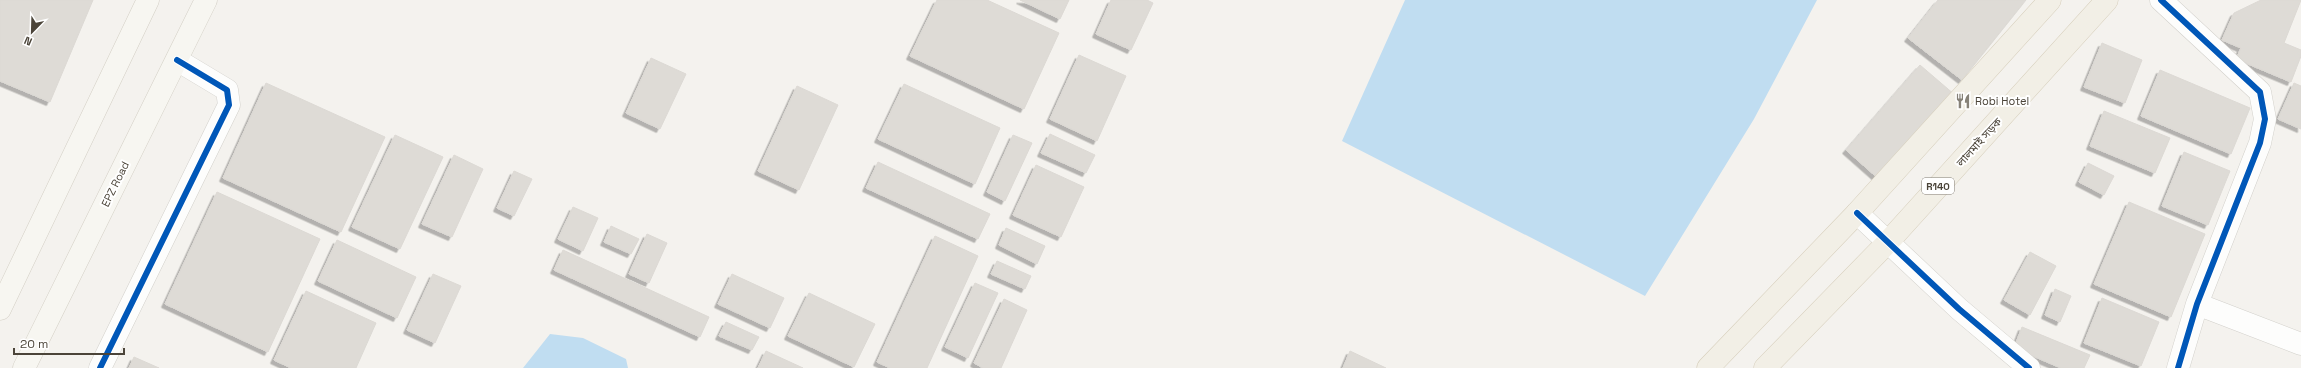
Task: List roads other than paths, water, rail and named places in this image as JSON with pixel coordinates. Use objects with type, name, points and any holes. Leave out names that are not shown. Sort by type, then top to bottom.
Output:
[{"type":"main road","points":[[0,309],[148,0]]},
{"type":"main road","name":"EPZ Road","points":[[24,368],[206,0]]},
{"type":"main road","points":[[1708,368],[1857,213],[2050,0]]},
{"type":"main road","name":"লালমাই সড়ক","points":[[1765,368],[1888,242],[2107,0]]},
{"type":"street","points":[[2161,0],[2260,92],[2265,119],[2260,143],[2197,304],[2178,368]]},
{"type":"street","points":[[100,368],[229,105],[227,90],[177,60]]},
{"type":"street","points":[[1857,213],[1959,308],[2029,368]]},
{"type":"street","points":[[2197,304],[2301,344]]},
{"type":"water","points":[[1405,0],[1817,0],[1754,119],[1645,296],[1342,141]]},
{"type":"water","points":[[550,334],[583,338],[626,359],[628,368],[523,368]]},
{"type":"place","name":"Robi Hotel","points":[[1963,101]]}]
